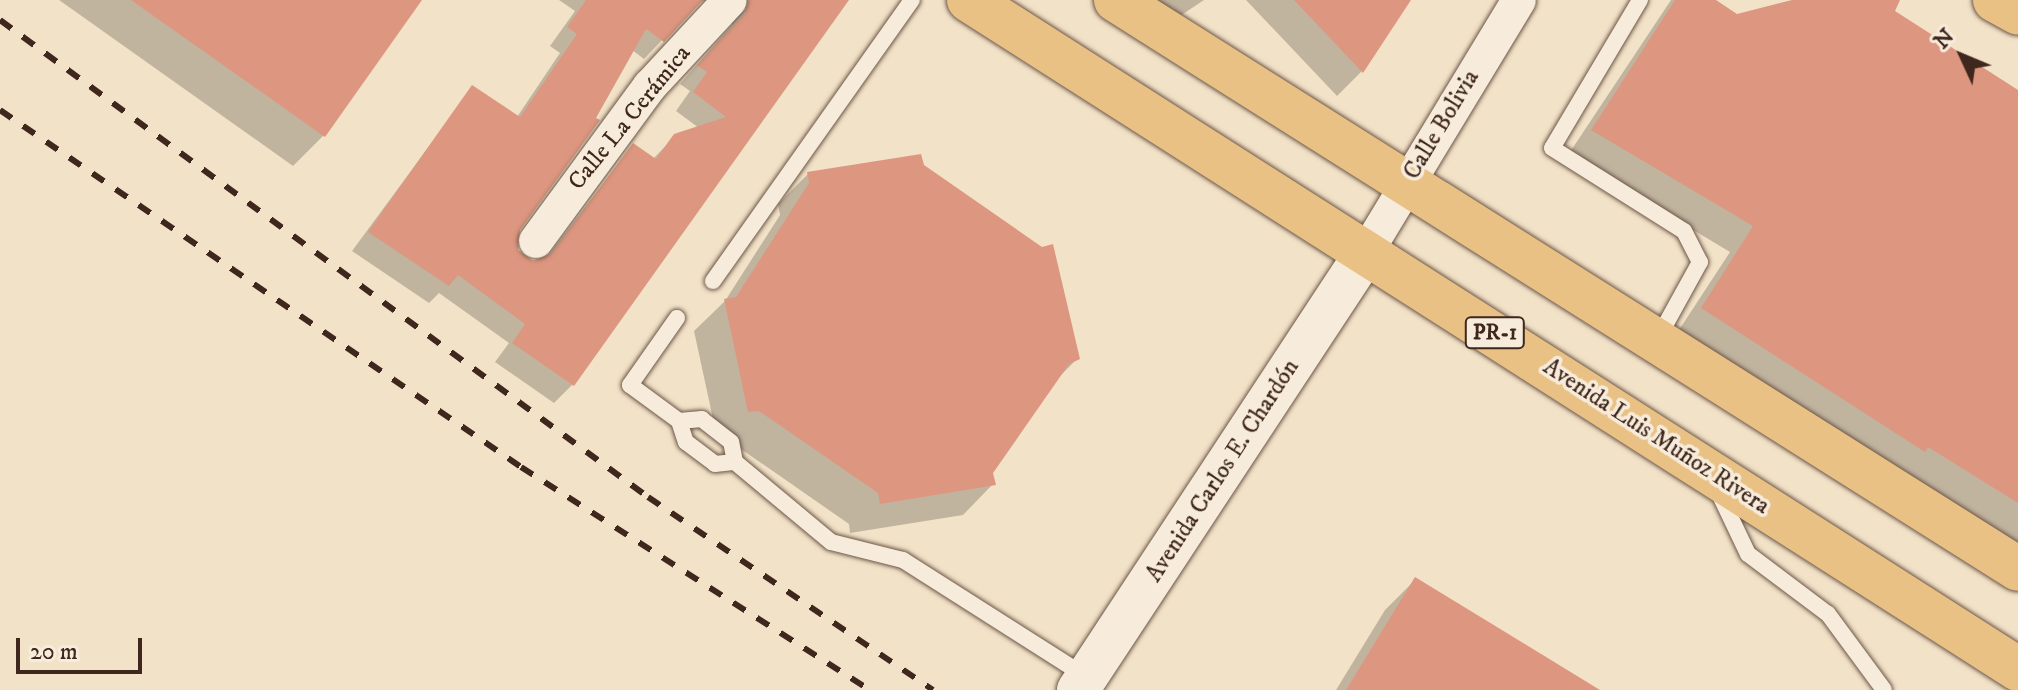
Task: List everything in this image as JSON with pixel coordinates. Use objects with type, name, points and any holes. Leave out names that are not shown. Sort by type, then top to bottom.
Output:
[{"type":"main road","name":"Avenida Luis Muñoz Rivera","points":[[969,0],[2018,669]]},
{"type":"main road","points":[[1116,0],[2018,569]]},
{"type":"main road","points":[[1995,0],[2018,13]]},
{"type":"street","name":"Calle La Cerámica","points":[[536,241],[650,86],[730,0]]},
{"type":"street","name":"Calle Bolivia","points":[[1367,251],[1519,0]]},
{"type":"street","name":"Avenida Carlos E. Chardón","points":[[1082,683],[1367,251]]},
{"type":"lane","points":[[713,281],[912,0]]},
{"type":"lane","points":[[1640,0],[1552,148],[1684,231],[1700,262],[1657,341]]},
{"type":"lane","points":[[677,318],[630,385],[679,421],[686,442],[715,464],[735,462]]},
{"type":"lane","points":[[679,421],[702,419],[731,442],[735,462],[831,542],[903,560],[1082,683]]},
{"type":"lane","points":[[1707,469],[1748,554],[1828,614],[1884,690]]},
{"type":"building","points":[[131,0],[422,0],[325,137]]},
{"type":"building","points":[[586,0],[703,0],[664,42],[646,29],[596,118],[600,120],[520,230],[518,250],[533,261],[552,253],[633,143],[656,159],[674,134],[726,117],[693,92],[707,72],[697,65],[745,14],[749,0],[849,0],[574,386],[512,343],[525,324],[458,275],[449,286],[368,232],[472,85],[520,117],[577,34],[567,27]]},
{"type":"building","points":[[1294,0],[1411,0],[1363,73]]},
{"type":"building","points":[[1675,0],[1716,0],[1737,14],[1792,0],[1900,0],[1895,11],[2018,90],[2018,503],[1928,447],[1925,452],[1701,308],[1753,226],[1591,130]]},
{"type":"building","points":[[921,154],[924,165],[1042,247],[1053,244],[1080,359],[1069,364],[993,473],[996,485],[880,504],[878,493],[759,411],[748,412],[724,299],[736,297],[809,183],[807,172]]},
{"type":"building","points":[[1415,577],[1600,690],[1346,690]]},
{"type":"railway","points":[[0,20],[648,497],[933,690]]},
{"type":"railway","points":[[0,110],[521,467],[870,690]]}]
